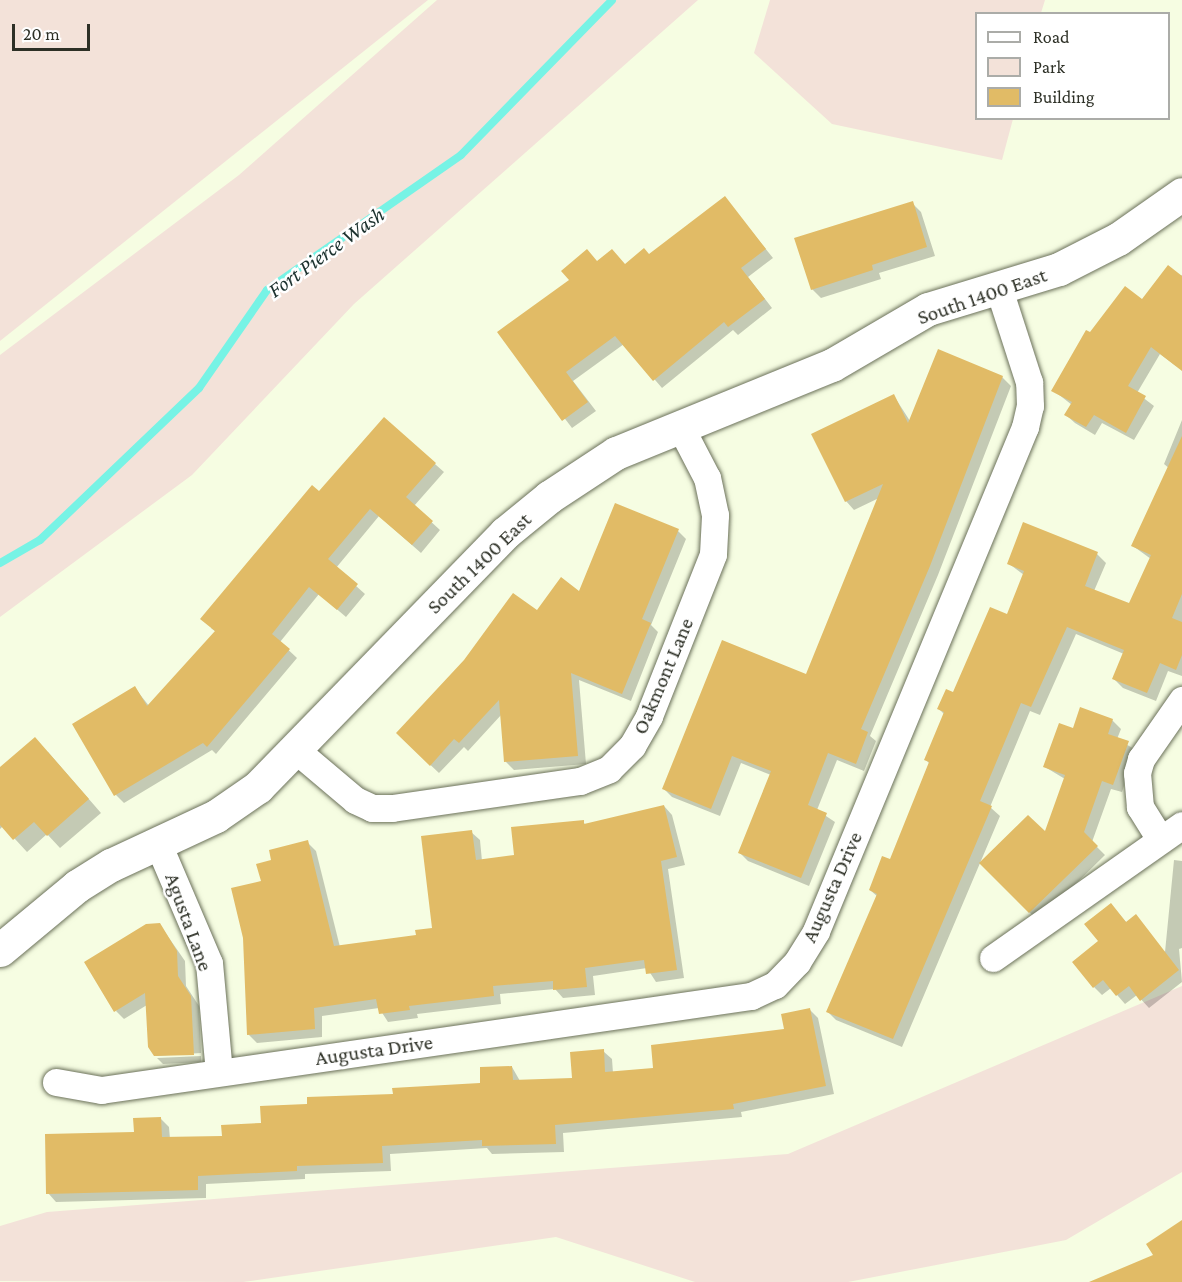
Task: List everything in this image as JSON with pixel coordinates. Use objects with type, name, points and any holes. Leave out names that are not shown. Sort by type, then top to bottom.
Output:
[{"type":"street","name":"South 1400 East","points":[[0,950],[77,886],[111,865],[159,846],[216,816],[258,787],[297,751],[505,533],[549,497],[616,453],[832,365],[928,309],[1059,269],[1118,239],[1181,196]]},
{"type":"street","name":"Augusta Drive","points":[[56,1082],[101,1090],[752,996],[775,985],[797,962],[816,931],[1025,427],[1030,406],[1029,381],[999,289]]},
{"type":"street","name":"Oakmont Lane","points":[[297,751],[355,800],[372,808],[392,808],[580,781],[609,769],[632,746],[649,716],[713,554],[716,515],[707,478],[681,428]]},
{"type":"street","points":[[993,958],[1171,832],[1140,807],[1137,773],[1141,759],[1182,700]]},
{"type":"street","name":"Agusta Lane","points":[[159,846],[209,963],[219,1072]]},
{"type":"green space","points":[[0,0],[428,0],[0,341]]},
{"type":"green space","points":[[437,0],[698,0],[354,304],[192,475],[0,617],[0,355],[239,175]]},
{"type":"green space","points":[[770,0],[1045,0],[1041,12],[975,12],[975,120],[1013,120],[1002,160],[832,124],[754,53]]},
{"type":"green space","points":[[1182,986],[1182,1172],[1066,1240],[848,1282],[695,1282],[556,1237],[243,1282],[0,1281],[0,1226],[47,1212],[788,1154]]},
{"type":"building","points":[[725,196],[766,249],[741,268],[765,299],[728,327],[724,322],[653,381],[615,336],[566,372],[588,402],[562,421],[497,332],[569,280],[561,271],[587,249],[597,261],[612,249],[625,264],[644,248],[649,254]]},
{"type":"building","points":[[913,201],[927,247],[872,265],[873,270],[811,290],[794,238]]},
{"type":"building","points":[[1168,265],[1182,276],[1182,371],[1151,347],[1128,386],[1146,396],[1126,433],[1094,415],[1086,427],[1064,415],[1072,402],[1051,391],[1086,330],[1090,332],[1125,286],[1142,299]]},
{"type":"building","points":[[938,349],[1003,376],[930,566],[861,729],[868,732],[856,764],[828,753],[808,805],[827,813],[801,878],[738,853],[771,771],[732,756],[711,809],[662,789],[722,640],[806,674],[883,484],[845,502],[811,434],[894,394],[908,423]]},
{"type":"building","points":[[384,417],[436,463],[406,497],[433,521],[412,545],[370,509],[328,559],[358,584],[337,610],[309,587],[272,634],[290,649],[207,747],[203,743],[114,796],[72,724],[135,686],[147,706],[215,631],[200,619],[312,485],[319,491]]},
{"type":"building","points":[[1182,436],[1182,594],[1172,618],[1182,622],[1182,655],[1176,670],[1160,663],[1147,693],[1112,679],[1124,650],[1067,627],[1031,707],[1021,703],[980,801],[992,806],[893,1039],[826,1012],[877,894],[869,890],[882,856],[890,859],[929,762],[924,760],[944,712],[937,709],[946,689],[953,692],[990,607],[1007,614],[1024,571],[1007,564],[1023,522],[1098,552],[1085,586],[1129,603],[1151,555],[1131,546]]},
{"type":"building","points":[[615,503],[679,529],[642,619],[651,623],[622,694],[571,673],[578,756],[504,762],[499,700],[459,743],[454,739],[430,766],[396,733],[464,660],[513,593],[537,610],[561,577],[579,591]]},
{"type":"building","points":[[1080,707],[1113,719],[1108,734],[1129,741],[1113,785],[1102,781],[1084,832],[1098,846],[1029,913],[979,863],[1028,815],[1045,831],[1065,775],[1043,767],[1059,723],[1073,728]]},
{"type":"building","points":[[35,737],[89,799],[47,836],[34,822],[13,840],[0,825],[0,767]]},
{"type":"building","points":[[664,805],[677,857],[661,861],[677,970],[646,974],[644,960],[585,968],[587,987],[553,990],[553,981],[493,986],[494,996],[409,1006],[410,1010],[379,1014],[376,999],[314,1008],[315,1029],[247,1035],[243,938],[231,888],[261,881],[256,864],[271,860],[269,850],[308,840],[334,946],[416,935],[415,930],[432,928],[421,836],[472,830],[476,860],[514,855],[511,827],[584,820],[584,824]]},
{"type":"building","points":[[1111,903],[1126,922],[1136,914],[1179,970],[1140,1001],[1129,986],[1116,996],[1103,980],[1093,988],[1072,962],[1098,941],[1084,924]]},
{"type":"building","points":[[160,923],[177,951],[178,976],[191,996],[194,1055],[154,1056],[148,1047],[145,993],[114,1012],[84,962],[146,924]]},
{"type":"building","points":[[810,1008],[826,1086],[733,1104],[734,1109],[555,1125],[556,1144],[482,1146],[482,1140],[382,1146],[383,1163],[297,1166],[297,1171],[198,1176],[198,1190],[46,1194],[45,1134],[134,1132],[133,1118],[161,1117],[162,1137],[222,1136],[221,1125],[261,1123],[260,1106],[307,1104],[307,1097],[393,1094],[392,1088],[480,1083],[480,1067],[512,1066],[513,1080],[572,1078],[570,1052],[604,1049],[605,1072],[653,1068],[651,1045],[784,1029],[781,1014]]},
{"type":"building","points":[[1182,1220],[1182,1282],[1089,1282],[1153,1255],[1146,1244]]},
{"type":"waterway","name":"Fort Pierce Wash","points":[[0,563],[40,540],[199,388],[267,290],[461,155],[612,0]]}]
